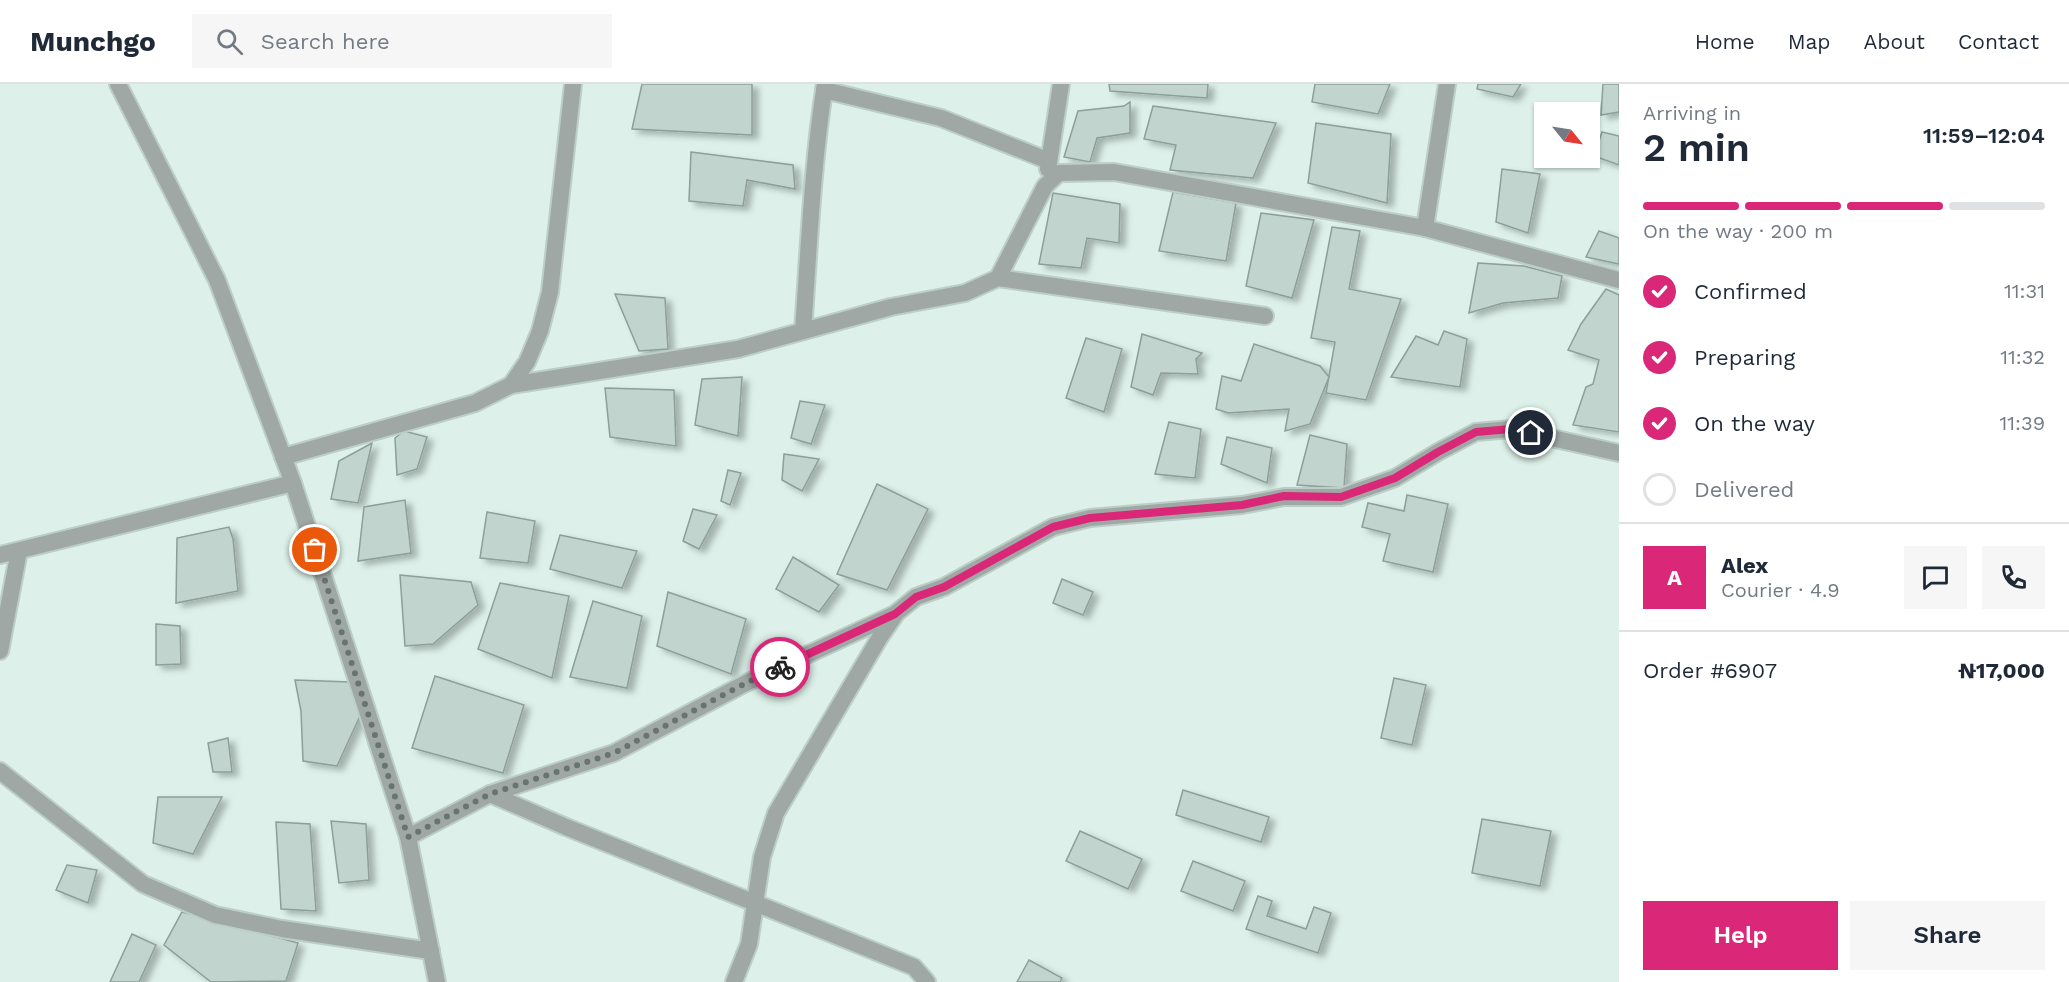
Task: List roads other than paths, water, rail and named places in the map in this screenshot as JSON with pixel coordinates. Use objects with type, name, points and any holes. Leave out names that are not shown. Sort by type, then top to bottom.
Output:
[{"type":"street","points":[[118,84],[217,280],[293,483],[408,837],[437,982]]},
{"type":"street","points":[[510,385],[527,362],[540,331],[550,292],[573,84]]},
{"type":"street","points":[[998,278],[1045,186],[1061,84]]},
{"type":"street","points":[[1425,228],[1448,84]]},
{"type":"street","points":[[803,331],[819,118],[825,87],[941,118],[1049,160]]},
{"type":"street","points":[[1045,186],[1059,173],[1114,172],[1425,228],[1619,280]]},
{"type":"street","points":[[283,456],[475,403],[510,385],[738,349],[891,307],[965,293],[998,278],[1265,316]]},
{"type":"street","points":[[408,837],[490,794],[614,753],[744,684],[895,614],[916,597],[944,587],[1053,527],[1090,518],[1242,505],[1284,496],[1341,497],[1395,478],[1476,432],[1511,429],[1619,453]]},
{"type":"street","points":[[0,555],[293,483]]},
{"type":"street","points":[[0,651],[19,551]]},
{"type":"street","points":[[734,982],[749,944],[762,857],[776,813],[895,614]]},
{"type":"street","points":[[0,771],[143,884],[215,915],[282,929],[431,951]]},
{"type":"street","points":[[490,794],[914,967],[927,982]]}]
